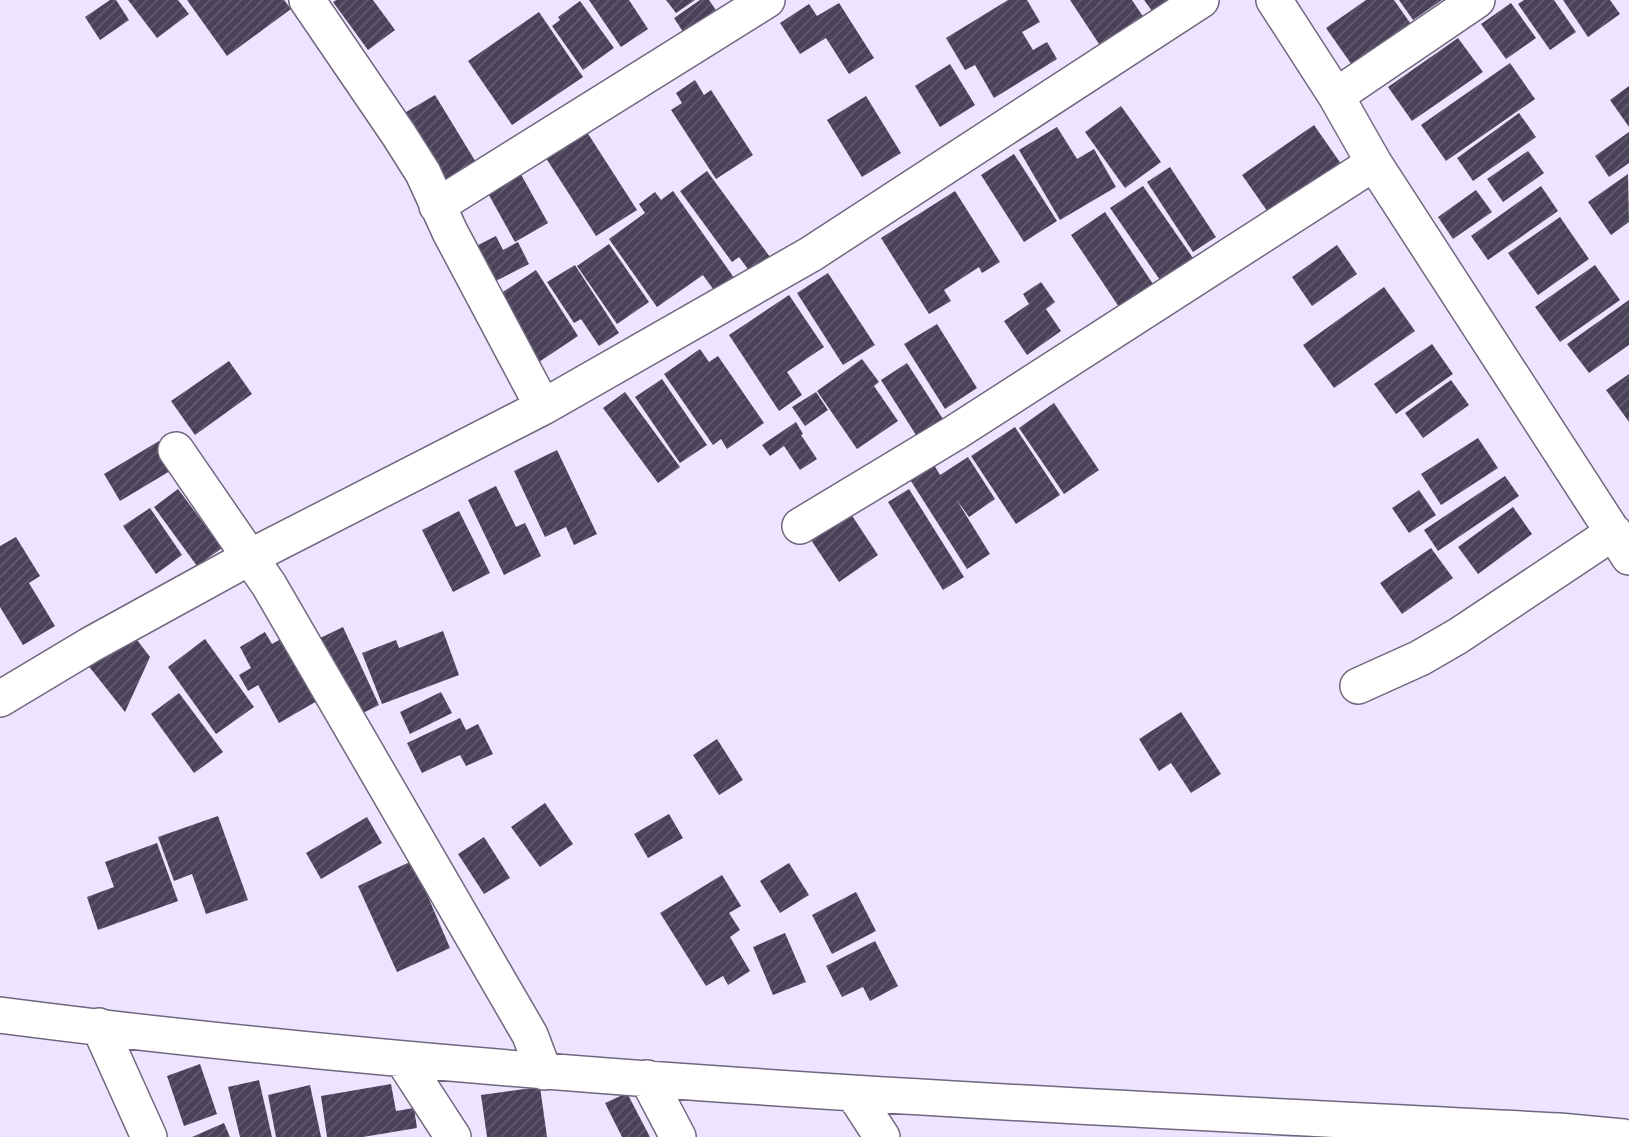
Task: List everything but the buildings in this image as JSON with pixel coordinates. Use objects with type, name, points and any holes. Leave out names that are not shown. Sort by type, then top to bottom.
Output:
[{"type":"street","points":[[307,0],[423,173],[437,206],[543,407]]},
{"type":"street","points":[[437,206],[767,0]]},
{"type":"street","points":[[0,699],[90,645],[250,557],[543,407],[811,254],[1201,0]]},
{"type":"street","points":[[1274,0],[1336,96],[1374,163],[1622,545],[1420,658],[1358,686]]},
{"type":"street","points":[[1336,96],[1477,0]]},
{"type":"street","points":[[800,526],[957,432],[1374,163]]},
{"type":"street","points":[[176,450],[283,608],[530,1035],[544,1072]]},
{"type":"street","points":[[0,1015],[403,1060],[544,1072],[1333,1128],[1559,1131],[1623,1137]]},
{"type":"street","points":[[99,1026],[149,1137]]},
{"type":"street","points":[[403,1060],[453,1137]]},
{"type":"street","points":[[647,1078],[678,1137]]},
{"type":"street","points":[[854,1094],[882,1137]]}]
